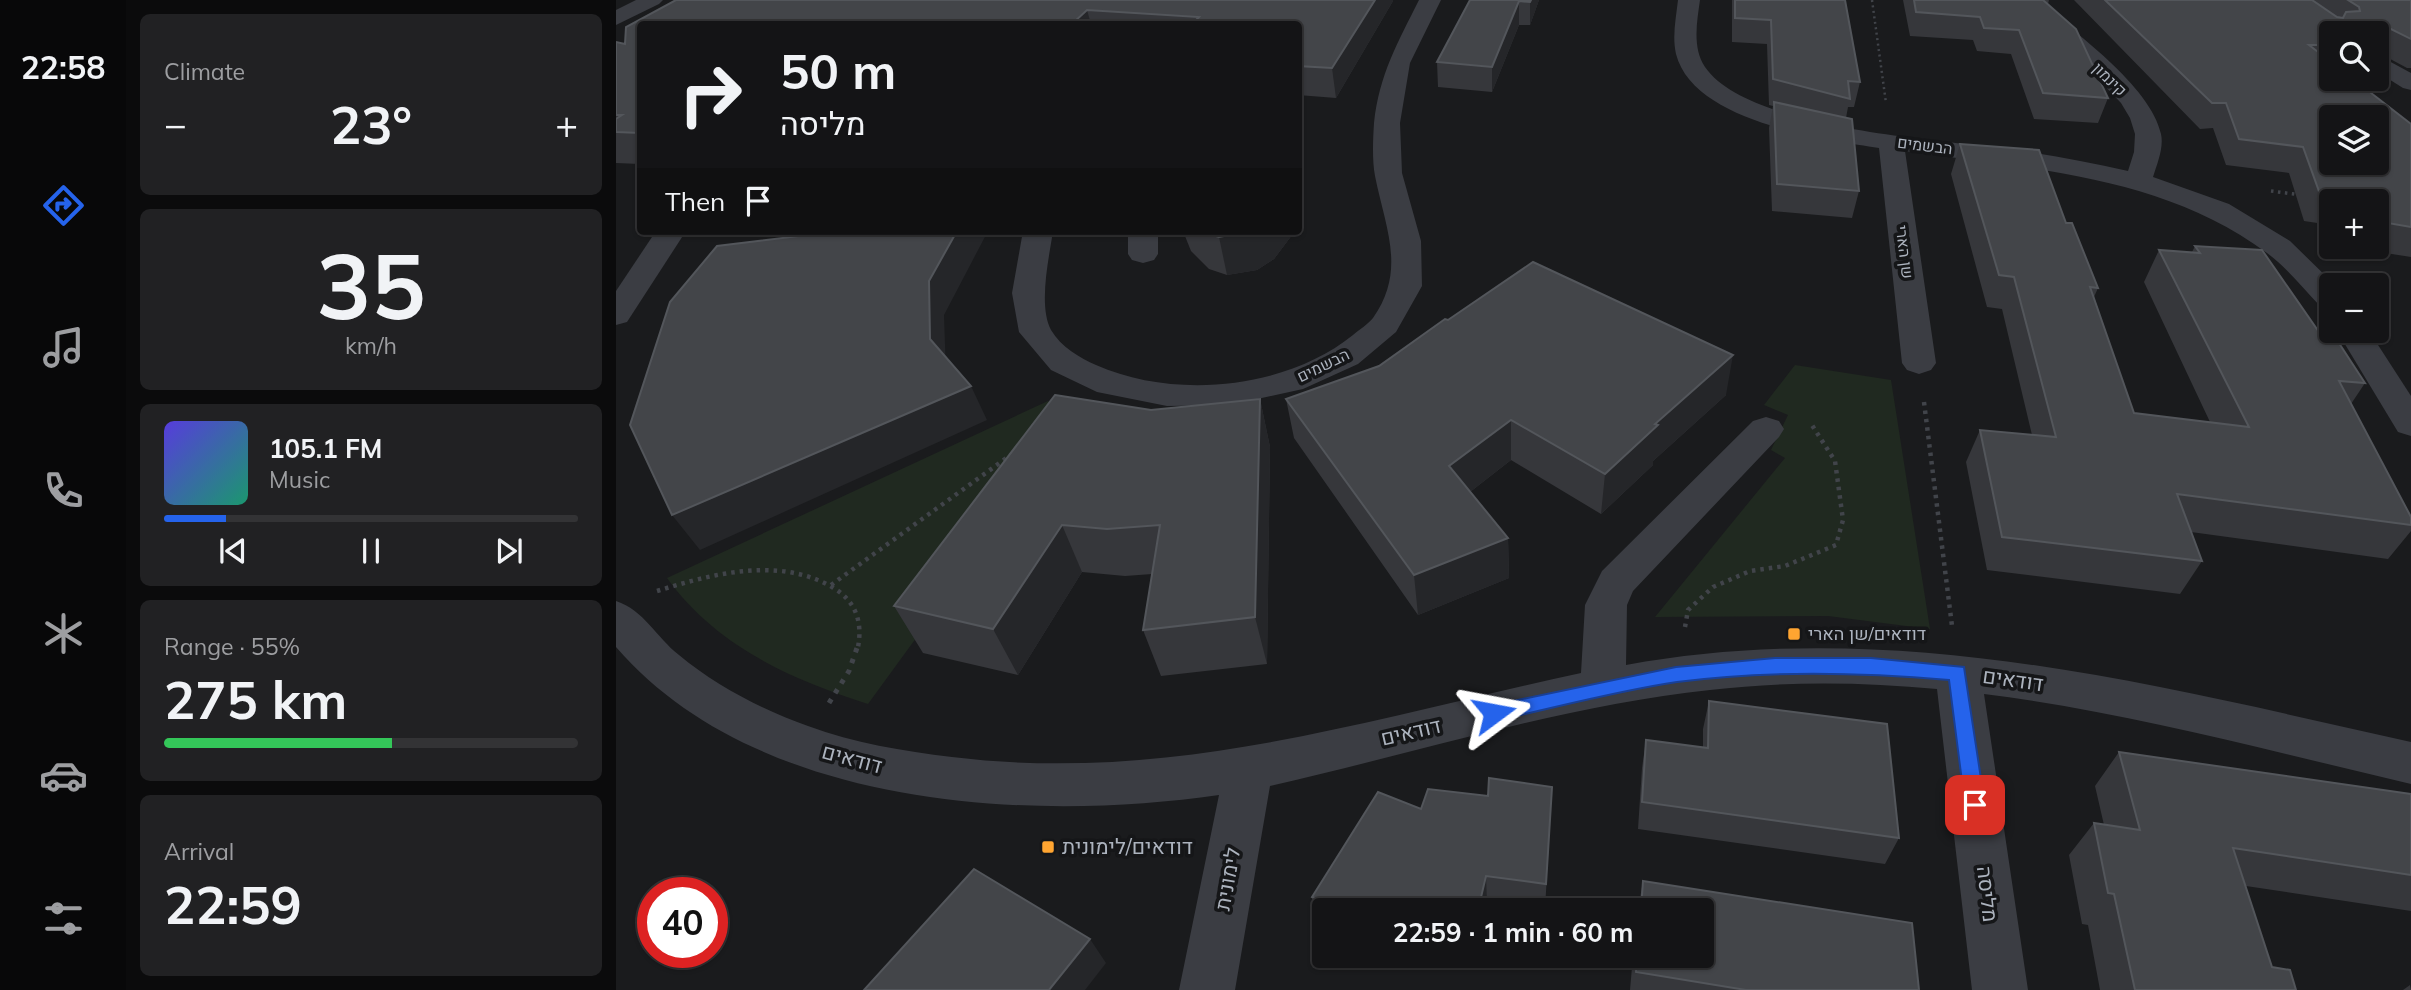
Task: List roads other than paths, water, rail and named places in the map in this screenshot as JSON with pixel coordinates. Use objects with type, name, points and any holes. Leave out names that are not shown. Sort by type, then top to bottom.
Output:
[{"type":"street","name":"הבשמים","points":[[1037,235],[1028,293],[1035,332],[1063,363],[1109,384],[1167,395],[1230,394],[1292,381],[1346,357],[1385,325],[1406,286],[1406,241],[1388,173],[1387,123],[1398,63],[1430,0]]},
{"type":"street","name":"הבשמים","points":[[1689,0],[1685,46],[1689,60],[1710,86],[1750,108],[1777,118],[1848,135],[2054,163],[2137,181],[2201,203],[2264,237],[2292,258],[2319,286]]},
{"type":"street","name":"קינמון","points":[[2023,0],[2124,91],[2141,113],[2146,124],[2148,144],[2137,181]]},
{"type":"street","points":[[616,18],[647,3]]},
{"type":"street","points":[[616,27],[647,3]]},
{"type":"street","points":[[2389,69],[2411,83]]},
{"type":"street","name":"שן הארי","points":[[1891,141],[1919,363]]},
{"type":"street","points":[[616,315],[668,235]]},
{"type":"street","points":[[2360,343],[2411,424]]},
{"type":"street","points":[[1604,689],[1606,605],[1617,582],[1766,429]]},
{"type":"street","name":"דודאים","points":[[616,618],[663,669],[725,711],[800,746],[886,769],[979,783],[1076,786],[1172,780],[1250,768],[1676,675],[1775,666],[1871,666],[1958,673],[2098,695],[2411,763]]},
{"type":"street","name":"מליסה","points":[[1958,673],[2000,990]]},
{"type":"street","name":"לימונית","points":[[1207,990],[1250,768]]},
{"type":"place","name":"דודאים/שן הארי","points":[[1794,634]]},
{"type":"place","name":"דודאים/לימונית","points":[[1048,847]]}]
